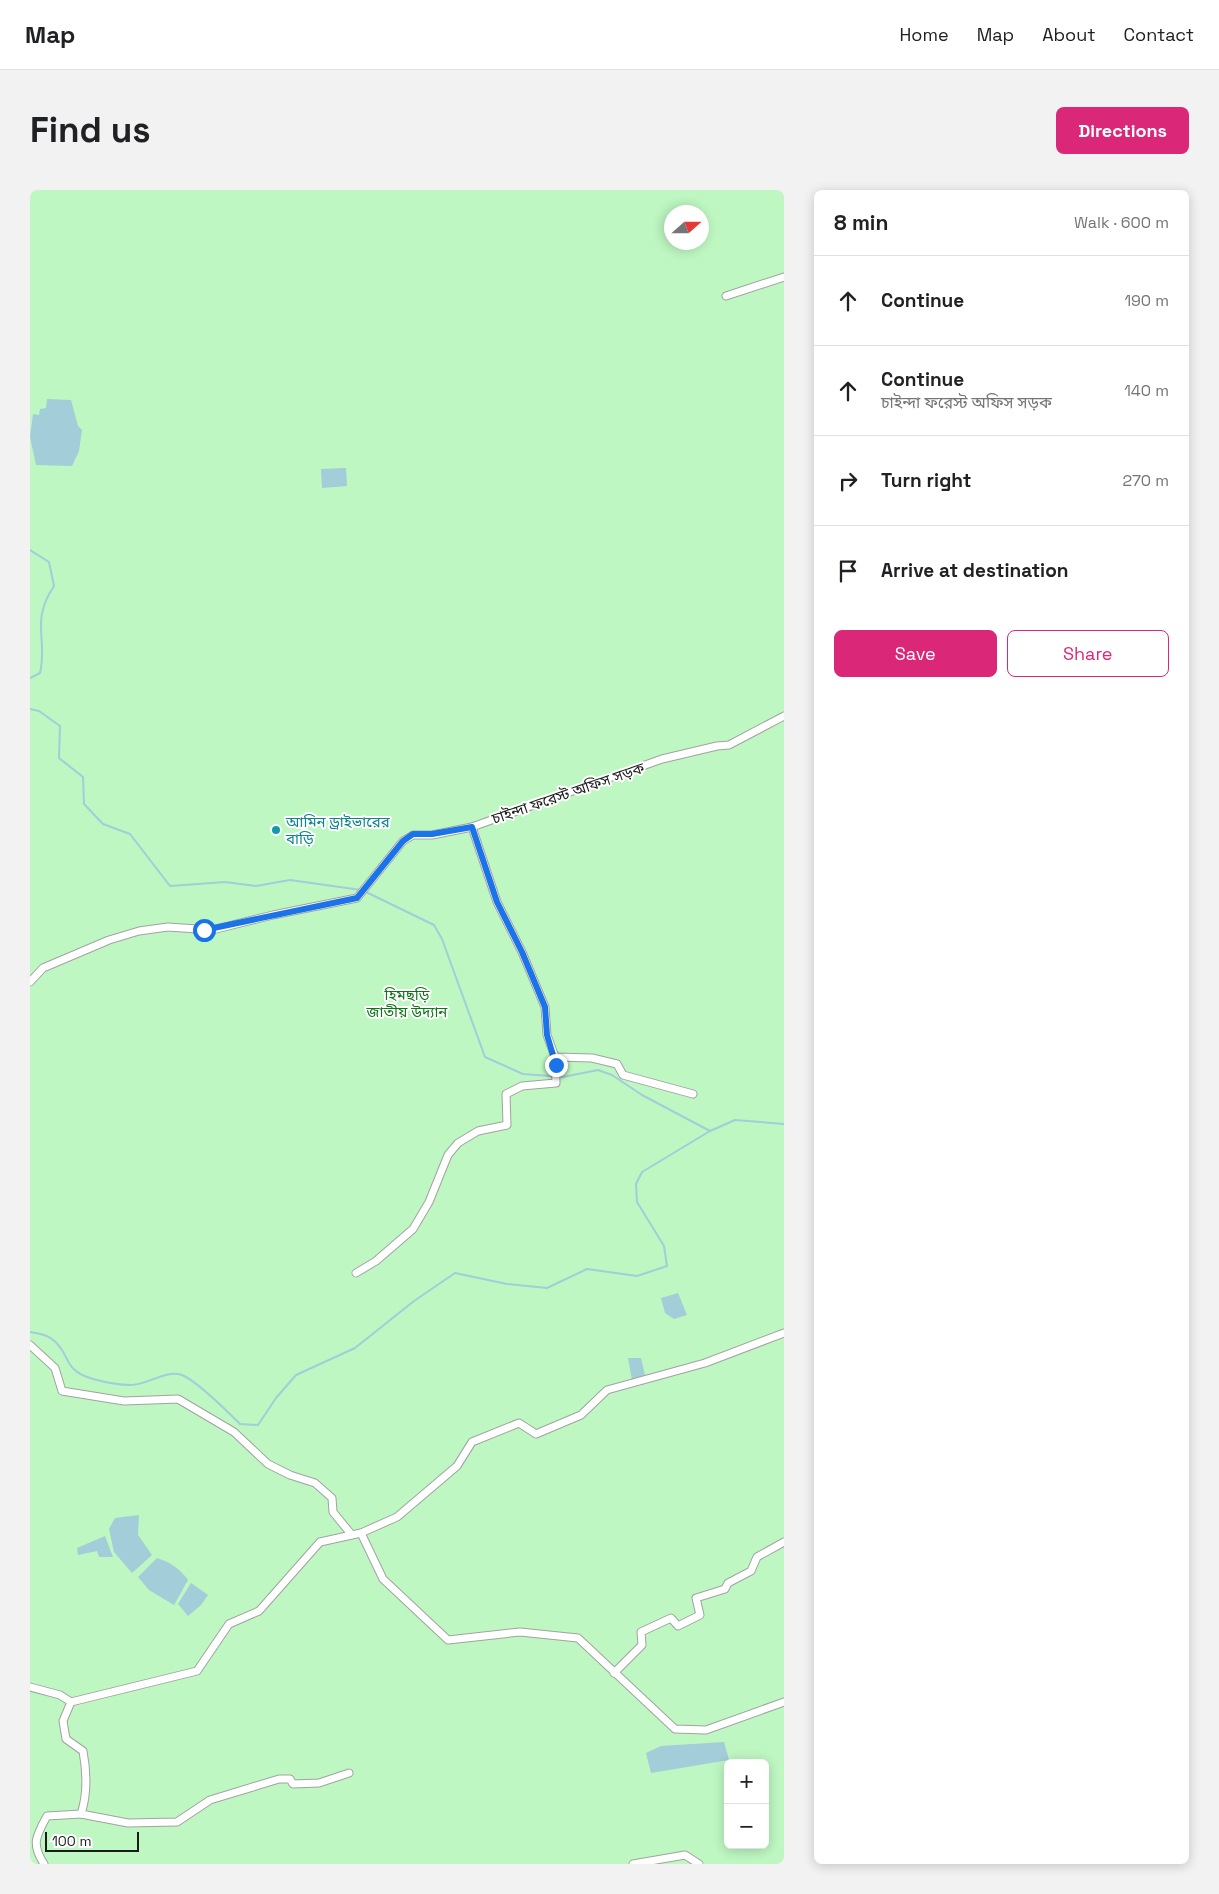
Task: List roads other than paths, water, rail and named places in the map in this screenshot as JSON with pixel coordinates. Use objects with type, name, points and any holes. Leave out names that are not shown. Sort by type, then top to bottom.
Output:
[{"type":"street","points":[[726,296],[784,277]]},
{"type":"street","name":"চাইন্দা ফরেস্ট অফিস সড়ক","points":[[30,982],[43,968],[109,940],[139,931],[168,927],[212,930],[273,915],[357,898],[403,841],[413,834],[432,834],[472,827],[662,759],[729,745],[784,716]]},
{"type":"street","points":[[356,1273],[376,1260],[413,1229],[429,1202],[448,1155],[458,1143],[478,1131],[507,1125],[506,1094],[522,1086],[556,1083],[555,1057],[547,1035],[545,1007],[522,952],[497,902],[472,827]]},
{"type":"street","points":[[555,1057],[592,1058],[617,1064],[623,1075],[693,1094]]},
{"type":"street","points":[[30,1687],[60,1695],[71,1702],[197,1671],[229,1624],[259,1611],[320,1542],[361,1532],[397,1517],[457,1466],[472,1442],[519,1423],[536,1434],[581,1416],[607,1390],[705,1363],[784,1332]]},
{"type":"street","points":[[30,1345],[55,1368],[62,1391],[124,1401],[178,1399],[234,1432],[268,1464],[290,1476],[315,1483],[332,1498],[333,1512],[351,1534]]},
{"type":"street","points":[[361,1532],[383,1579],[448,1640],[520,1632],[578,1638],[675,1729],[706,1730],[784,1702]]},
{"type":"street","points":[[614,1673],[642,1645],[641,1632],[671,1618],[678,1626],[700,1615],[696,1598],[725,1589],[728,1583],[751,1571],[757,1557],[784,1542]]},
{"type":"street","points":[[71,1702],[63,1721],[66,1739],[83,1751],[88,1773],[86,1800],[81,1814]]},
{"type":"street","points":[[44,1864],[37,1853],[36,1837],[47,1816],[81,1814],[128,1823],[177,1822],[210,1800],[279,1779],[290,1779],[293,1784],[319,1783],[349,1773]]},
{"type":"street","points":[[633,1864],[686,1855],[699,1864]]},
{"type":"water","points":[[47,399],[71,400],[78,426],[82,430],[79,451],[72,466],[36,465],[30,437],[33,414],[39,415],[40,409],[46,408]]},
{"type":"water","points":[[346,468],[347,486],[322,488],[321,469]]},
{"type":"water","points":[[678,1293],[687,1315],[674,1319],[665,1313],[661,1298]]},
{"type":"water","points":[[628,1358],[641,1358],[645,1375],[632,1380]]},
{"type":"water","points":[[139,1515],[138,1535],[152,1555],[132,1573],[114,1552],[109,1529],[115,1518]]},
{"type":"water","points":[[105,1536],[113,1557],[99,1557],[97,1551],[78,1555],[77,1548]]},
{"type":"water","points":[[157,1558],[174,1566],[188,1580],[174,1605],[149,1590],[138,1577]]},
{"type":"water","points":[[191,1583],[208,1595],[201,1605],[188,1616],[178,1604]]},
{"type":"water","points":[[724,1742],[729,1759],[651,1773],[646,1753],[661,1746]]},
{"type":"waterway","points":[[30,550],[49,562],[54,586],[47,599],[41,620],[42,661],[40,673],[30,678]]},
{"type":"waterway","points":[[30,709],[39,711],[60,726],[59,758],[83,777],[84,804],[103,824],[130,834],[170,886],[225,882],[256,886],[290,880],[361,890]]},
{"type":"waterway","points":[[366,892],[434,925],[442,939],[485,1057],[523,1074],[563,1077],[598,1070],[612,1075],[642,1095],[710,1131]]},
{"type":"waterway","points":[[30,1332],[52,1339],[62,1350],[71,1366],[83,1375],[107,1382],[131,1385],[144,1383],[170,1374],[182,1375],[204,1390],[240,1424],[258,1425],[276,1398],[296,1375],[355,1348],[414,1301],[455,1273],[507,1284],[547,1288],[587,1269],[637,1276],[667,1266],[664,1246],[637,1202],[636,1184],[642,1172],[710,1131],[735,1120],[784,1124]]},
{"type":"place","name":"আমিন ড্রাইভারের বাড়ি","points":[[276,830]]},
{"type":"park label","name":"হিমছড়ি জাতীয় উদ্যান","points":[[407,1002]]}]
